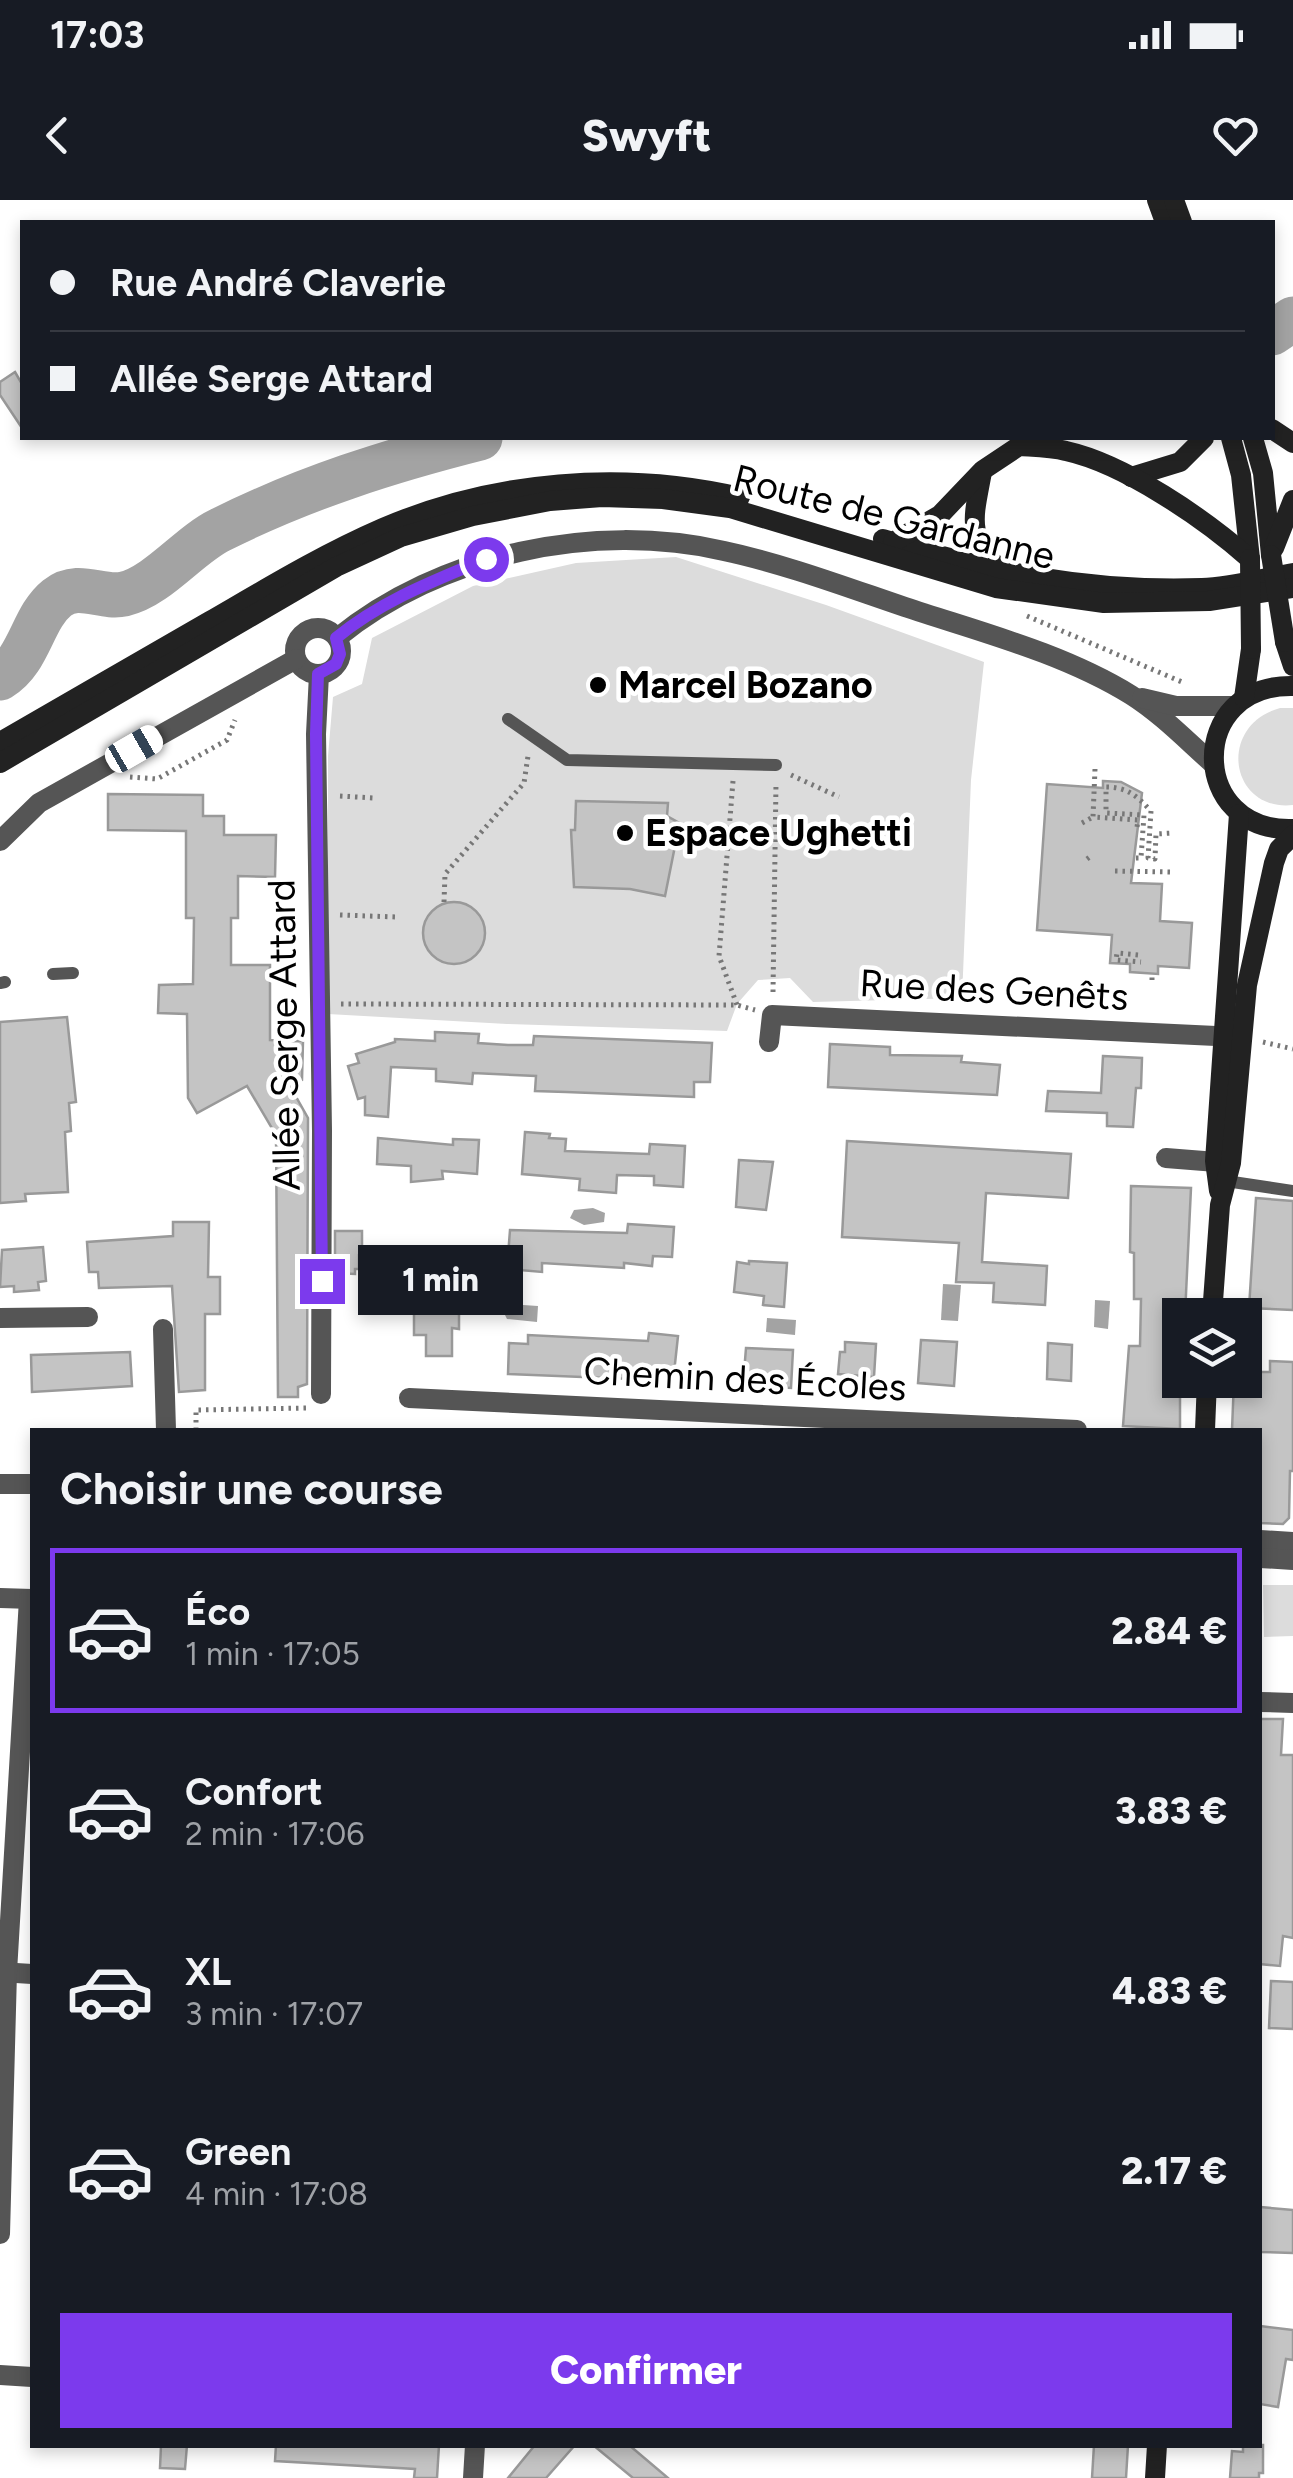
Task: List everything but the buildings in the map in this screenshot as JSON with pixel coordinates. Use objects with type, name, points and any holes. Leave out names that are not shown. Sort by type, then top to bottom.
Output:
[{"type":"main road","points":[[1131,477],[1180,462],[1202,440]]},
{"type":"main road","points":[[1232,440],[1241,475],[1250,559],[1251,649],[1239,702]]},
{"type":"main road","points":[[1254,440],[1262,473],[1284,642],[1293,666]]},
{"type":"main road","points":[[893,542],[940,515],[983,470],[1019,446],[1068,451],[1131,477],[1192,514],[1250,559]]},
{"type":"main road","points":[[983,470],[973,522],[982,551],[1002,572]]},
{"type":"main road","name":"Route de Gardanne","points":[[0,742],[316,560],[386,526],[489,496],[554,484],[619,482],[736,496],[1002,572],[1106,587],[1205,588],[1293,573]]},
{"type":"main road","name":"Route de Gardanne","points":[[0,763],[336,566],[400,536],[550,501],[602,497],[730,508],[996,588],[1104,603],[1209,601],[1293,588]]},
{"type":"main road","points":[[1272,555],[1293,500]]},
{"type":"main road","points":[[1293,686],[1276,686],[1239,702],[1221,722],[1212,764],[1220,792],[1239,814],[1257,824],[1293,832]]},
{"type":"main road","points":[[1213,1298],[1233,1037],[1239,814]]},
{"type":"main road","points":[[1233,1037],[1274,863],[1293,832]]},
{"type":"main road","points":[[1205,1428],[1207,1398]]},
{"type":"main road","points":[[1156,2478],[1157,2448]]},
{"type":"street","points":[[336,638],[362,618],[412,590],[486,559],[570,544],[620,540],[723,550],[1032,649],[1130,695],[1166,720],[1212,764]]},
{"type":"street","points":[[308,631],[328,631],[336,638],[340,654],[336,664],[318,674],[309,672],[296,658],[299,638],[308,631]]},
{"type":"street","points":[[0,841],[39,803],[296,658]]},
{"type":"street","name":"Allée Serge Attard","points":[[318,674],[321,1394]]},
{"type":"street","points":[[1130,695],[1176,706],[1239,702]]},
{"type":"street","points":[[768,1042],[772,1015]]},
{"type":"street","name":"Rue des Genêts","points":[[772,1015],[1233,1037]]},
{"type":"street","points":[[1166,1158],[1224,1169]]},
{"type":"street","points":[[0,1318],[88,1317]]},
{"type":"street","points":[[163,1329],[166,1428]]},
{"type":"street","name":"Chemin des Écoles","points":[[409,1398],[1034,1428]]},
{"type":"street","points":[[0,1484],[30,1484]]},
{"type":"street","points":[[1262,1540],[1293,1542]]},
{"type":"street","points":[[1262,1558],[1293,1560]]},
{"type":"street","points":[[0,1598],[30,1599]]},
{"type":"street","points":[[0,2234],[9,1788],[30,1608]]},
{"type":"street","points":[[1262,1702],[1293,1703]]},
{"type":"street","points":[[3,1972],[30,1974]]},
{"type":"street","points":[[0,2374],[30,2376]]},
{"type":"street","points":[[474,2478],[475,2448]]},
{"type":"lane","points":[[508,719],[567,760],[776,765]]},
{"type":"lane","points":[[53,974],[73,973]]},
{"type":"lane","points":[[1224,1169],[1293,1190]]},
{"type":"path","points":[[1026,616],[1189,684]]},
{"type":"path","points":[[125,777],[157,780],[228,740],[240,706],[262,677]]},
{"type":"path","points":[[444,902],[444,874],[524,784],[531,736]]},
{"type":"path","points":[[735,763],[718,956],[737,1004]]},
{"type":"path","points":[[776,765],[800,781],[839,797]]},
{"type":"path","points":[[318,1004],[737,1004],[772,1015],[776,765]]},
{"type":"path","points":[[1093,818],[1094,769]]},
{"type":"path","points":[[1136,858],[1141,858],[1144,815],[1106,813],[1106,787],[1120,787],[1137,796],[1151,811],[1148,858],[1155,859],[1156,834],[1174,833]]},
{"type":"path","points":[[317,795],[374,798]]},
{"type":"path","points":[[1082,824],[1093,818],[1138,820],[1138,827]]},
{"type":"path","points":[[1115,872],[1173,872]]},
{"type":"path","points":[[317,913],[397,918]]},
{"type":"path","points":[[196,1428],[196,1410],[321,1408],[321,1394]]},
{"type":"shaded area","points":[[676,557],[984,662],[971,780],[962,998],[813,1002],[790,978],[758,980],[737,1004],[727,1031],[328,1014],[328,756],[333,697],[362,684],[372,638],[473,586],[576,563]]},
{"type":"shaded area","points":[[1280,708],[1293,708],[1293,805],[1272,804],[1255,795],[1244,782],[1239,766],[1239,748],[1246,732],[1260,718]]},
{"type":"shaded area","points":[[593,1208],[605,1213],[604,1222],[584,1225],[570,1218],[574,1210]]},
{"type":"shaded area","points":[[943,1284],[961,1285],[958,1321],[941,1320]]},
{"type":"shaded area","points":[[1095,1300],[1110,1301],[1108,1329],[1094,1327]]},
{"type":"shaded area","points":[[508,1304],[538,1306],[537,1322],[507,1319],[503,1311]]},
{"type":"shaded area","points":[[767,1318],[796,1320],[795,1335],[766,1332]]},
{"type":"shaded area","points":[[1263,1585],[1293,1585],[1293,1636],[1264,1637]]},
{"type":"waterway","points":[[1275,331],[1293,319]]},
{"type":"waterway","points":[[0,678],[18,661],[49,606],[65,593],[115,595],[137,590],[208,537],[283,501],[347,477],[473,440]]},
{"type":"place","name":"Marcel Bozano","points":[[598,685]]},
{"type":"place","name":"Espace Ughetti","points":[[625,833]]},
{"type":"route","points":[[322,1281],[318,674],[336,664],[340,646],[336,638],[362,618],[412,590],[486,559]]}]
